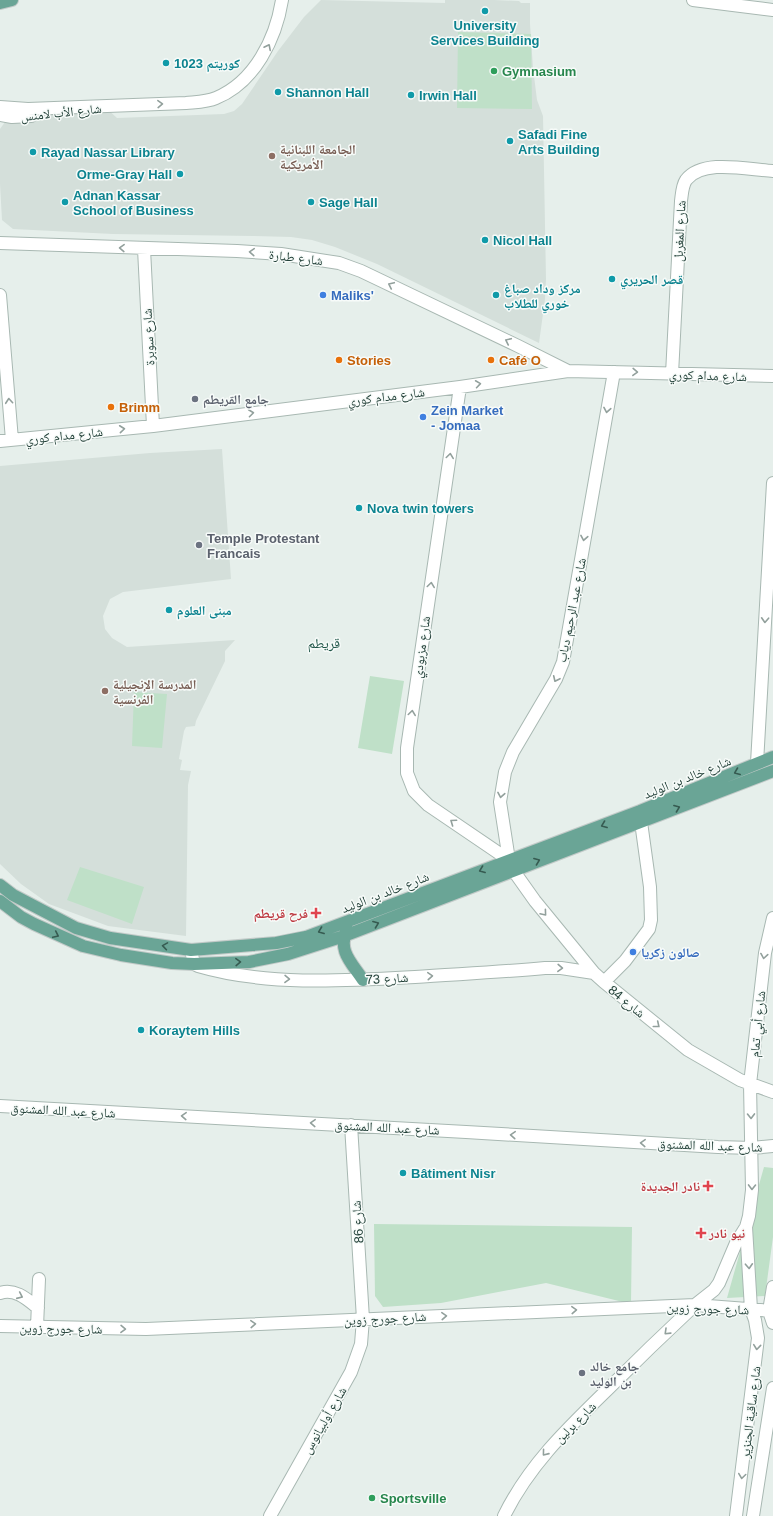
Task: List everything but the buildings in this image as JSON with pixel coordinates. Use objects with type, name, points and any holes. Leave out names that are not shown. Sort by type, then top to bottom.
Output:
[{"type":"main road","points":[[0,3],[12,0]]},
{"type":"main road","name":"شارع خالد بن الوليد","points":[[0,901],[21,917],[83,946],[121,955],[158,961],[194,964],[249,962],[288,954],[344,936],[640,811],[773,757]]},
{"type":"main road","name":"شارع خالد بن الوليد","points":[[0,885],[13,895],[76,928],[110,938],[191,950],[276,943],[306,937],[352,919],[641,822],[773,770]]},
{"type":"main road","points":[[352,919],[344,936],[343,946],[345,953],[363,980]]},
{"type":"street","name":"شارع الأب لامنس","points":[[0,107],[28,109],[200,102],[215,98],[225,94],[245,78],[263,56],[277,25],[282,0]]},
{"type":"street","points":[[693,0],[769,6]]},
{"type":"street","name":"شارع الأب لامنس","points":[[0,115],[12,117],[52,115],[122,104]]},
{"type":"street","name":"شارع المغربل","points":[[672,374],[681,201],[682,190],[686,181],[691,175],[700,170],[722,167],[773,170]]},
{"type":"street","name":"شارع طبارة","points":[[0,243],[237,251],[281,254],[339,263],[361,271],[568,371]]},
{"type":"street","name":"شارع سوبرة","points":[[144,249],[152,426]]},
{"type":"street","points":[[0,294],[12,440]]},
{"type":"street","name":"شارع مدام كوري","points":[[0,441],[152,426],[460,387],[568,371],[773,376]]},
{"type":"street","name":"شارع عبد الرحيم دياب","points":[[511,865],[500,802],[505,772],[513,752],[556,679],[563,662],[614,372]]},
{"type":"street","name":"شارع مزبودي","points":[[460,387],[407,748],[407,773],[414,791],[428,805],[511,865]]},
{"type":"street","points":[[757,764],[773,483]]},
{"type":"street","points":[[604,982],[625,961],[649,929],[651,920],[650,887],[641,822]]},
{"type":"street","name":"شارع 84","points":[[511,865],[534,902],[594,973],[604,982],[688,1050],[732,1076],[773,1092]]},
{"type":"street","name":"شارع أبي تمام","points":[[746,1227],[751,1205],[752,1190],[750,1084],[764,953],[773,918]]},
{"type":"street","points":[[191,950],[194,964]]},
{"type":"street","name":"شارع 73","points":[[194,964],[218,971],[251,977],[280,979],[363,980],[545,968],[561,968],[594,973]]},
{"type":"street","name":"شارع عبد الله المشنوق","points":[[0,1106],[718,1147],[752,1148],[773,1146]]},
{"type":"street","name":"شارع 86","points":[[351,1125],[363,1319]]},
{"type":"street","name":"شارع برلين","points":[[504,1516],[511,1501],[547,1450],[694,1305],[714,1290],[720,1283],[736,1242],[746,1227]]},
{"type":"street","name":"شارع ساقية الجنزير","points":[[736,1516],[758,1338],[755,1320],[750,1309],[746,1227]]},
{"type":"street","points":[[37,1327],[39,1279]]},
{"type":"street","points":[[773,1287],[771,1311],[773,1323]]},
{"type":"street","points":[[0,1293],[7,1291],[24,1297],[38,1308]]},
{"type":"street","name":"شارع جورج زوين","points":[[0,1326],[146,1329],[694,1305],[771,1311]]},
{"type":"street","name":"شارع أولبيانوس","points":[[270,1516],[351,1372],[361,1344],[363,1319]]},
{"type":"street","name":"شارع ساقية الجنزير","points":[[753,1516],[773,1388]]},
{"type":"shaded area","name":"الجامعة اللبنانية الأمريكية","points":[[321,0],[445,3],[445,0],[494,0],[530,3],[533,68],[537,100],[543,116],[546,279],[539,343],[377,264],[335,247],[312,240],[291,237],[113,234],[13,229],[2,220],[0,184],[0,129],[5,122],[105,107],[117,118],[224,114],[234,111],[242,104],[278,51],[304,17]]},
{"type":"shaded area","name":"المدرسة الإنجيلية الفرنسية","points":[[222,449],[231,579],[123,592],[110,599],[103,616],[105,629],[112,638],[127,647],[235,640],[225,651],[225,661],[195,726],[186,727],[184,731],[179,759],[182,760],[180,770],[191,771],[188,785],[186,936],[108,926],[49,904],[21,884],[0,864],[0,466],[150,453]]},
{"type":"green space","name":"Gymnasium","points":[[458,32],[531,34],[532,109],[457,108]]},
{"type":"green space","points":[[370,676],[404,681],[392,754],[358,748]]},
{"type":"green space","points":[[134,692],[167,694],[162,748],[132,746]]},
{"type":"green space","points":[[80,867],[144,887],[132,924],[67,900]]},
{"type":"green space","points":[[764,1167],[773,1168],[773,1237],[765,1296],[727,1298]]},
{"type":"green space","points":[[374,1224],[632,1227],[631,1304],[546,1283],[441,1303],[383,1307],[375,1296]]},
{"type":"place","name":"University Services Building","points":[[485,11]]},
{"type":"place","name":"كوريتم 1023","points":[[166,63]]},
{"type":"place","name":"Gymnasium","points":[[494,71]]},
{"type":"place","name":"Shannon Hall","points":[[278,92]]},
{"type":"place","name":"Irwin Hall","points":[[411,95]]},
{"type":"place","name":"Safadi Fine Arts Building","points":[[510,141]]},
{"type":"place","name":"Rayad Nassar Library","points":[[33,152]]},
{"type":"place","name":"الجامعة اللبنانية الأمريكية","points":[[272,156]]},
{"type":"place","name":"Orme-Gray Hall","points":[[180,174]]},
{"type":"place","name":"Adnan Kassar School of Business","points":[[65,202]]},
{"type":"place","name":"Sage Hall","points":[[311,202]]},
{"type":"place","name":"Nicol Hall","points":[[485,240]]},
{"type":"place","name":"قصر الحريري","points":[[612,279]]},
{"type":"place","name":"Maliks'","points":[[323,295]]},
{"type":"place","name":"مركز وداد صباغ خوري للطلاب","points":[[496,295]]},
{"type":"place","name":"Stories","points":[[339,360]]},
{"type":"place","name":"Café O","points":[[491,360]]},
{"type":"place","name":"جامع القريطم","points":[[195,399]]},
{"type":"place","name":"Brimm","points":[[111,407]]},
{"type":"place","name":"Zein Market - Jomaa","points":[[423,417]]},
{"type":"place","name":"Nova twin towers","points":[[359,508]]},
{"type":"place","name":"Temple Protestant Francais","points":[[199,545]]},
{"type":"place","name":"مبنى العلوم","points":[[169,610]]},
{"type":"place","name":"المدرسة الإنجيلية الفرنسية","points":[[105,691]]},
{"type":"place","name":"فرح قريطم","points":[[316,913]]},
{"type":"place","name":"صالون زكريا","points":[[633,952]]},
{"type":"place","name":"Koraytem Hills","points":[[141,1030]]},
{"type":"place","name":"Bâtiment Nisr","points":[[403,1173]]},
{"type":"place","name":"نادر الجديدة","points":[[708,1186]]},
{"type":"place","name":"نيو نادر","points":[[701,1233]]},
{"type":"place","name":"جامع خالد بن الوليد","points":[[582,1373]]},
{"type":"place","name":"Sportsville","points":[[372,1498]]},
{"type":"district","name":"قريطم","points":[[324,643]]}]
